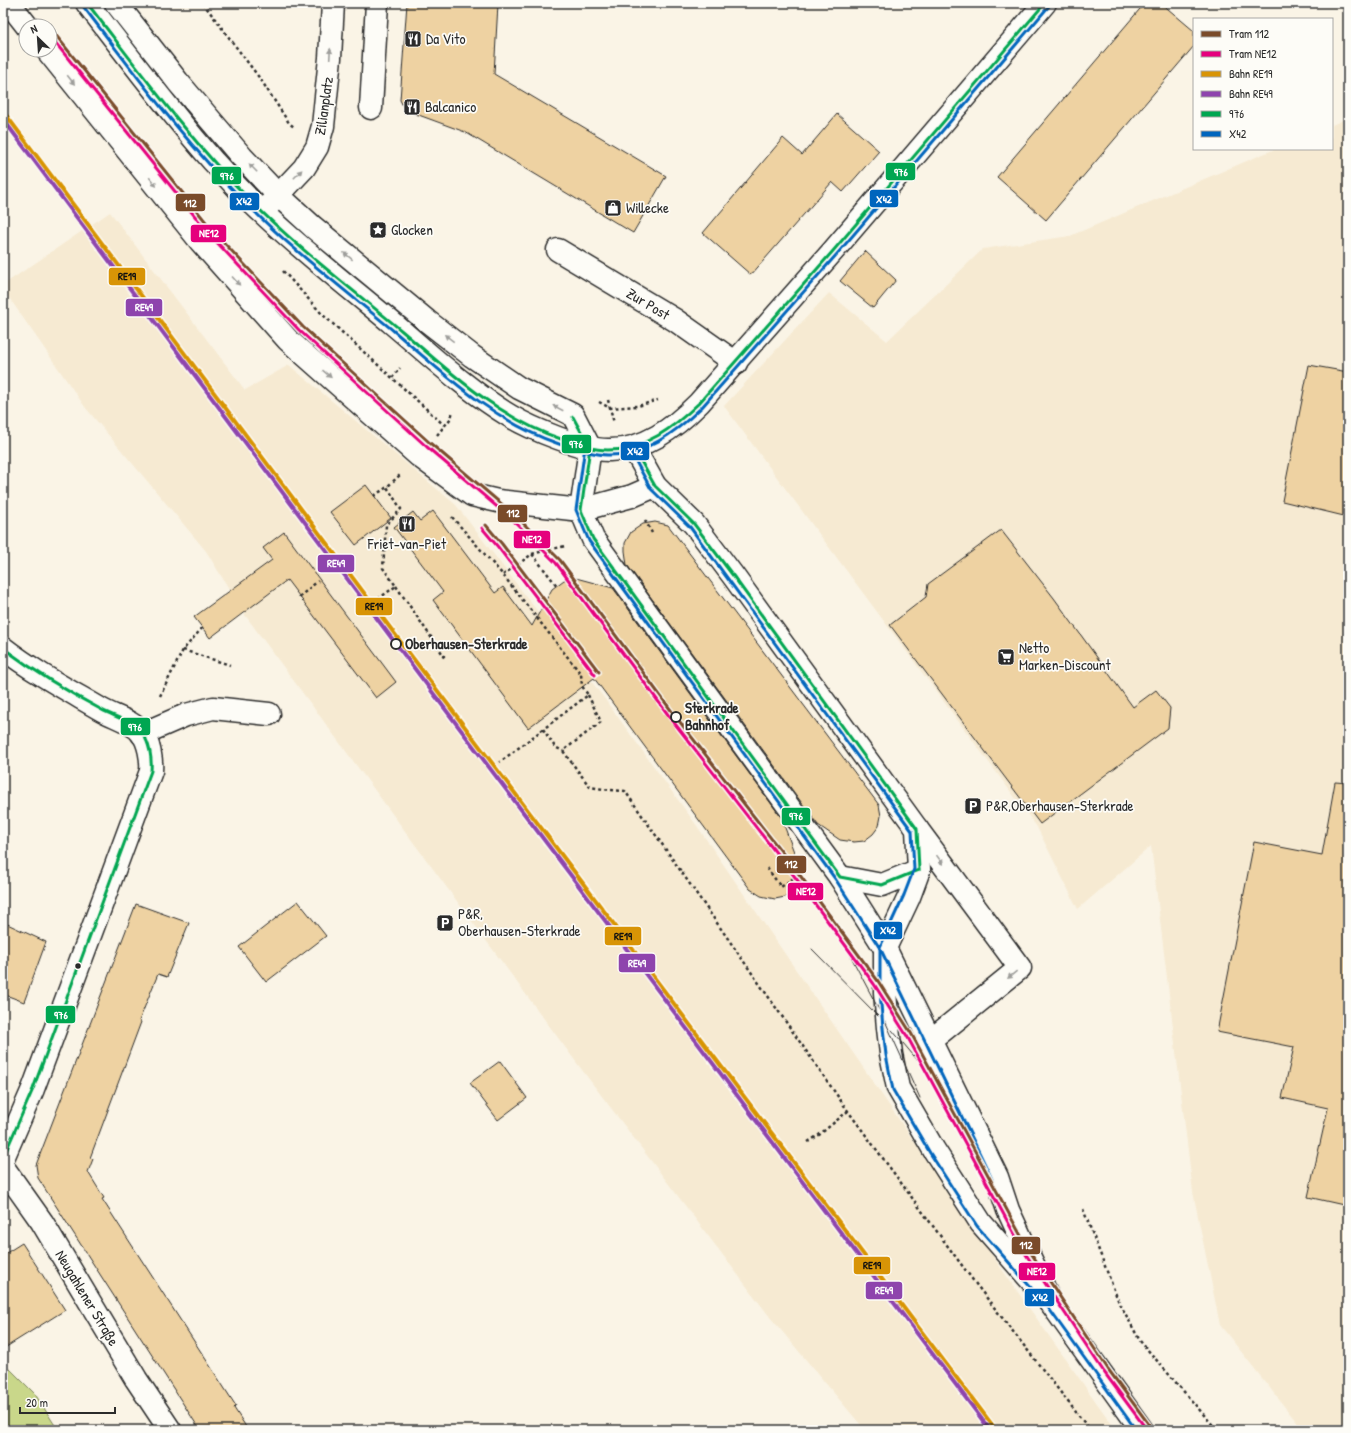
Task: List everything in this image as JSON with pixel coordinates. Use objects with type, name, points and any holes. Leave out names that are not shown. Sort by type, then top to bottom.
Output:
[{"type":"main road","points":[[9,3],[21,18]]},
{"type":"main road","points":[[87,3],[161,99],[213,160],[261,212],[304,250],[464,384],[510,416],[556,437],[590,448],[606,450],[620,450],[633,447],[662,434],[685,417],[736,363],[1045,3]]},
{"type":"main road","points":[[116,3],[178,82],[242,157],[278,195],[313,227],[472,356],[519,388],[572,415],[590,448],[581,510],[593,539],[824,854],[885,948],[997,1177],[1008,1210],[1052,1303]]},
{"type":"main road","name":"Zilianplatz","points":[[261,212],[304,168],[317,147],[323,126],[330,58],[333,3]]},
{"type":"main road","points":[[371,108],[377,3]]},
{"type":"main road","points":[[53,58],[201,242],[288,340],[419,456],[472,495],[498,501],[581,510],[632,496],[655,486]]},
{"type":"main road","name":"Zur Post","points":[[558,250],[675,320],[736,363]]},
{"type":"main road","points":[[633,447],[655,486],[694,524],[1020,968],[930,1041]]},
{"type":"main road","points":[[3,648],[36,671],[133,726],[142,734],[152,762],[151,771],[33,1089],[3,1158]]},
{"type":"main road","points":[[142,734],[186,715],[213,708],[269,714]]},
{"type":"main road","points":[[917,829],[919,870],[909,897],[885,948],[885,992],[888,1028],[891,1054],[898,1088],[934,1150],[981,1223],[1052,1303],[1142,1430]]},
{"type":"main road","points":[[840,877],[882,886],[919,870]]},
{"type":"main road","name":"Neugahlener Straße","points":[[3,1167],[42,1222],[136,1379],[170,1430]]},
{"type":"path","points":[[203,3],[261,80],[289,123],[298,131]]},
{"type":"path","points":[[392,378],[400,368]]},
{"type":"path","points":[[593,399],[610,408],[638,406],[663,399]]},
{"type":"path","points":[[387,487],[401,509],[386,525],[383,568],[444,656],[440,659]]},
{"type":"path","points":[[448,514],[503,575],[581,674],[582,686],[601,722],[563,751]]},
{"type":"path","points":[[503,575],[532,554],[558,587]]},
{"type":"path","points":[[299,597],[307,588],[318,581]]},
{"type":"path","points":[[378,599],[396,586]]},
{"type":"path","points":[[142,734],[183,650],[203,627]]},
{"type":"path","points":[[183,650],[230,665]]},
{"type":"path","points":[[500,762],[588,695]]},
{"type":"path","points":[[543,729],[555,747],[563,751],[590,786],[625,791],[848,1111],[975,1283],[1090,1430]]},
{"type":"path","points":[[767,868],[781,887],[824,854]]},
{"type":"path","points":[[808,1142],[819,1135],[848,1111]]},
{"type":"path","points":[[1083,1209],[1118,1300],[1140,1341],[1217,1430]]},
{"type":"shaded area","points":[[1348,118],[1348,1427],[1345,1430],[1303,1430],[1220,1325],[1193,1192],[1151,846],[1078,909],[1037,827],[724,406],[829,293],[887,341],[983,249],[1070,236],[1273,150],[1333,150],[1333,125]]},
{"type":"shaded area","points":[[110,212],[245,390],[289,365],[456,505],[604,698],[697,826],[1010,1281],[1116,1430],[865,1430],[770,1317],[579,1066],[245,615],[206,551],[85,407],[3,289],[3,285]]},
{"type":"green space","points":[[3,1362],[35,1394],[58,1430],[3,1430]]},
{"type":"building","points":[[407,3],[478,3],[478,6],[498,4],[494,74],[666,176],[633,233],[465,132],[405,110],[400,100]]},
{"type":"building","points":[[1145,3],[1161,3],[1193,30],[1193,47],[1046,220],[997,177]]},
{"type":"building","points":[[837,114],[879,151],[843,192],[832,182],[751,275],[703,233],[783,138],[802,155]]},
{"type":"building","points":[[865,251],[896,280],[873,308],[840,281]]},
{"type":"building","points":[[1309,365],[1348,372],[1348,517],[1282,501]]},
{"type":"building","points":[[366,485],[391,518],[356,545],[330,512]]},
{"type":"building","points":[[433,511],[495,593],[503,587],[532,626],[552,589],[564,580],[576,578],[613,588],[781,817],[801,871],[800,882],[794,891],[785,897],[775,899],[761,896],[750,889],[594,678],[528,728],[433,600],[443,592],[394,527],[413,512],[420,521]]},
{"type":"building","points":[[655,522],[668,525],[879,805],[881,816],[879,826],[873,834],[864,841],[854,842],[840,840],[818,825],[627,565],[625,543],[631,532],[643,524]]},
{"type":"building","name":"Netto Marken-Discount","points":[[1001,530],[1054,598],[1133,707],[1156,690],[1170,708],[1168,728],[1040,824],[890,625],[926,597],[928,584]]},
{"type":"building","points":[[284,532],[396,682],[376,698],[287,580],[210,638],[194,617],[272,560],[263,548]]},
{"type":"building","points":[[1335,782],[1348,783],[1348,1206],[1308,1197],[1328,1108],[1282,1098],[1294,1047],[1217,1032],[1254,842],[1322,855]]},
{"type":"building","points":[[298,901],[326,936],[266,982],[239,947]]},
{"type":"building","points":[[136,904],[189,923],[167,977],[158,974],[139,1021],[141,1022],[90,1158],[93,1159],[88,1172],[104,1198],[102,1199],[236,1406],[234,1408],[248,1430],[200,1430],[38,1178],[36,1165]]},
{"type":"building","points":[[3,922],[46,942],[24,1002],[3,994]]},
{"type":"building","points":[[500,1061],[527,1098],[498,1120],[470,1083]]},
{"type":"building","points":[[22,1243],[65,1310],[3,1349],[3,1255]]},
{"type":"tram line","name":"112","points":[[58,38],[214,232],[303,327],[430,443],[519,519],[560,560],[676,717],[799,874],[878,981],[911,1033],[1027,1247],[1108,1369],[1153,1430]]},
{"type":"tram line","name":"NE12","points":[[58,46],[210,235],[299,330],[427,447],[516,523],[556,563],[672,720],[795,877],[874,984],[907,1036],[1023,1250],[1104,1372],[1147,1430]]},
{"type":"tram line","name":"112","points":[[486,525],[599,672]]},
{"type":"tram line","name":"NE12","points":[[482,528],[595,675]]},
{"type":"tram line","points":[[831,919],[886,1023],[920,1098]]},
{"type":"tram line","points":[[812,949],[878,1016]]},
{"type":"tram line","points":[[892,1030],[946,1097]]},
{"type":"rail line","name":"RE19","points":[[3,111],[400,641],[996,1430]]},
{"type":"rail line","name":"RE49","points":[[3,119],[396,644],[990,1430]]},
{"type":"transit line","name":"976","points":[[87,3],[165,104],[227,176],[267,217],[305,251],[457,378],[496,407],[538,430],[578,445],[602,450],[622,449],[634,446],[658,436],[699,403],[833,251],[1045,3]]},
{"type":"transit line","name":"X42","points":[[83,6],[182,133],[225,181],[282,238],[452,381],[492,410],[536,435],[559,444],[607,455],[634,451],[659,441],[682,425],[702,407],[837,254],[1049,6]]},
{"type":"transit line","name":"976","points":[[573,417],[590,448],[581,510],[593,539],[840,877],[882,885],[919,870]]},
{"type":"transit line","name":"X42","points":[[585,447],[576,510],[589,541],[836,880],[881,950],[992,1179],[1003,1212],[1022,1252]]},
{"type":"transit line","name":"976","points":[[633,447],[655,486],[694,524],[917,829],[919,870]]},
{"type":"transit line","name":"X42","points":[[629,449],[651,489],[690,527],[912,831],[914,869],[904,895],[880,947],[880,992],[883,1028],[886,1055],[893,1090],[930,1153],[977,1226],[1047,1306],[1136,1430]]},
{"type":"transit line","name":"976","points":[[3,648],[64,689],[133,725],[145,737],[151,756],[151,771],[33,1089],[3,1158]]},
{"type":"place","name":"Da Vito","points":[[413,39]]},
{"type":"place","name":"Balcanico","points":[[412,107]]},
{"type":"place","name":"Willecke","points":[[613,208]]},
{"type":"place","name":"Glocken","points":[[378,230]]},
{"type":"place","name":"Friet-van-Piet","points":[[407,524]]},
{"type":"place","name":"Oberhausen-Sterkrade","points":[[396,644]]},
{"type":"place","name":"Netto Marken-Discount","points":[[1006,657]]},
{"type":"place","name":"Sterkrade Bahnhof","points":[[676,717]]},
{"type":"place","name":"P&R,Oberhausen-Sterkrade","points":[[973,806]]},
{"type":"place","name":"P&R, Oberhausen-Sterkrade","points":[[445,923]]}]
